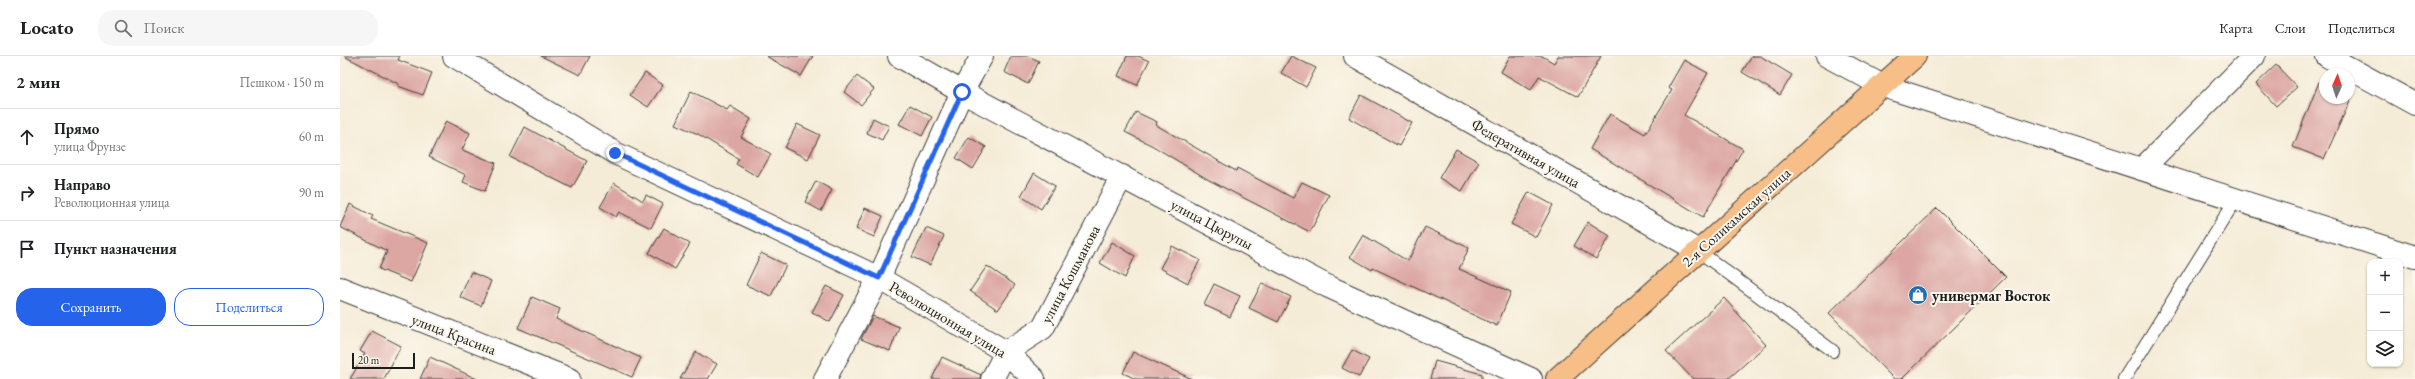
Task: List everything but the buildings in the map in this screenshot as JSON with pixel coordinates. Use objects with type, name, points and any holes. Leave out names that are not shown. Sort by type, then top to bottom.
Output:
[{"type":"main road","name":"2-я Соликамская улица","points":[[1557,379],[1698,250],[1915,56]]},
{"type":"street","name":"Революционная улица","points":[[454,56],[615,153],[879,278],[1006,352],[1034,379]]},
{"type":"street","name":"улица Цюрупы","points":[[899,56],[962,92],[1327,286],[1531,379]]},
{"type":"street","points":[[825,379],[879,278],[962,92],[982,56]]},
{"type":"street","name":"Федеративная улица","points":[[1355,56],[1698,250]]},
{"type":"street","points":[[1827,56],[1883,86],[2415,257]]},
{"type":"street","points":[[2142,169],[2254,56]]},
{"type":"street","points":[[2327,56],[2415,104]]},
{"type":"street","name":"улица Кошманова","points":[[992,379],[1006,352],[1043,328],[1122,176]]},
{"type":"street","name":"улица Красина","points":[[340,288],[569,379]]},
{"type":"lane","points":[[2124,379],[2236,199]]},
{"type":"lane","points":[[1698,250],[1833,351]]},
{"type":"place","name":"универмаг Восток","points":[[1918,295]]},
{"type":"route","points":[[615,153],[879,278],[962,92]]}]
